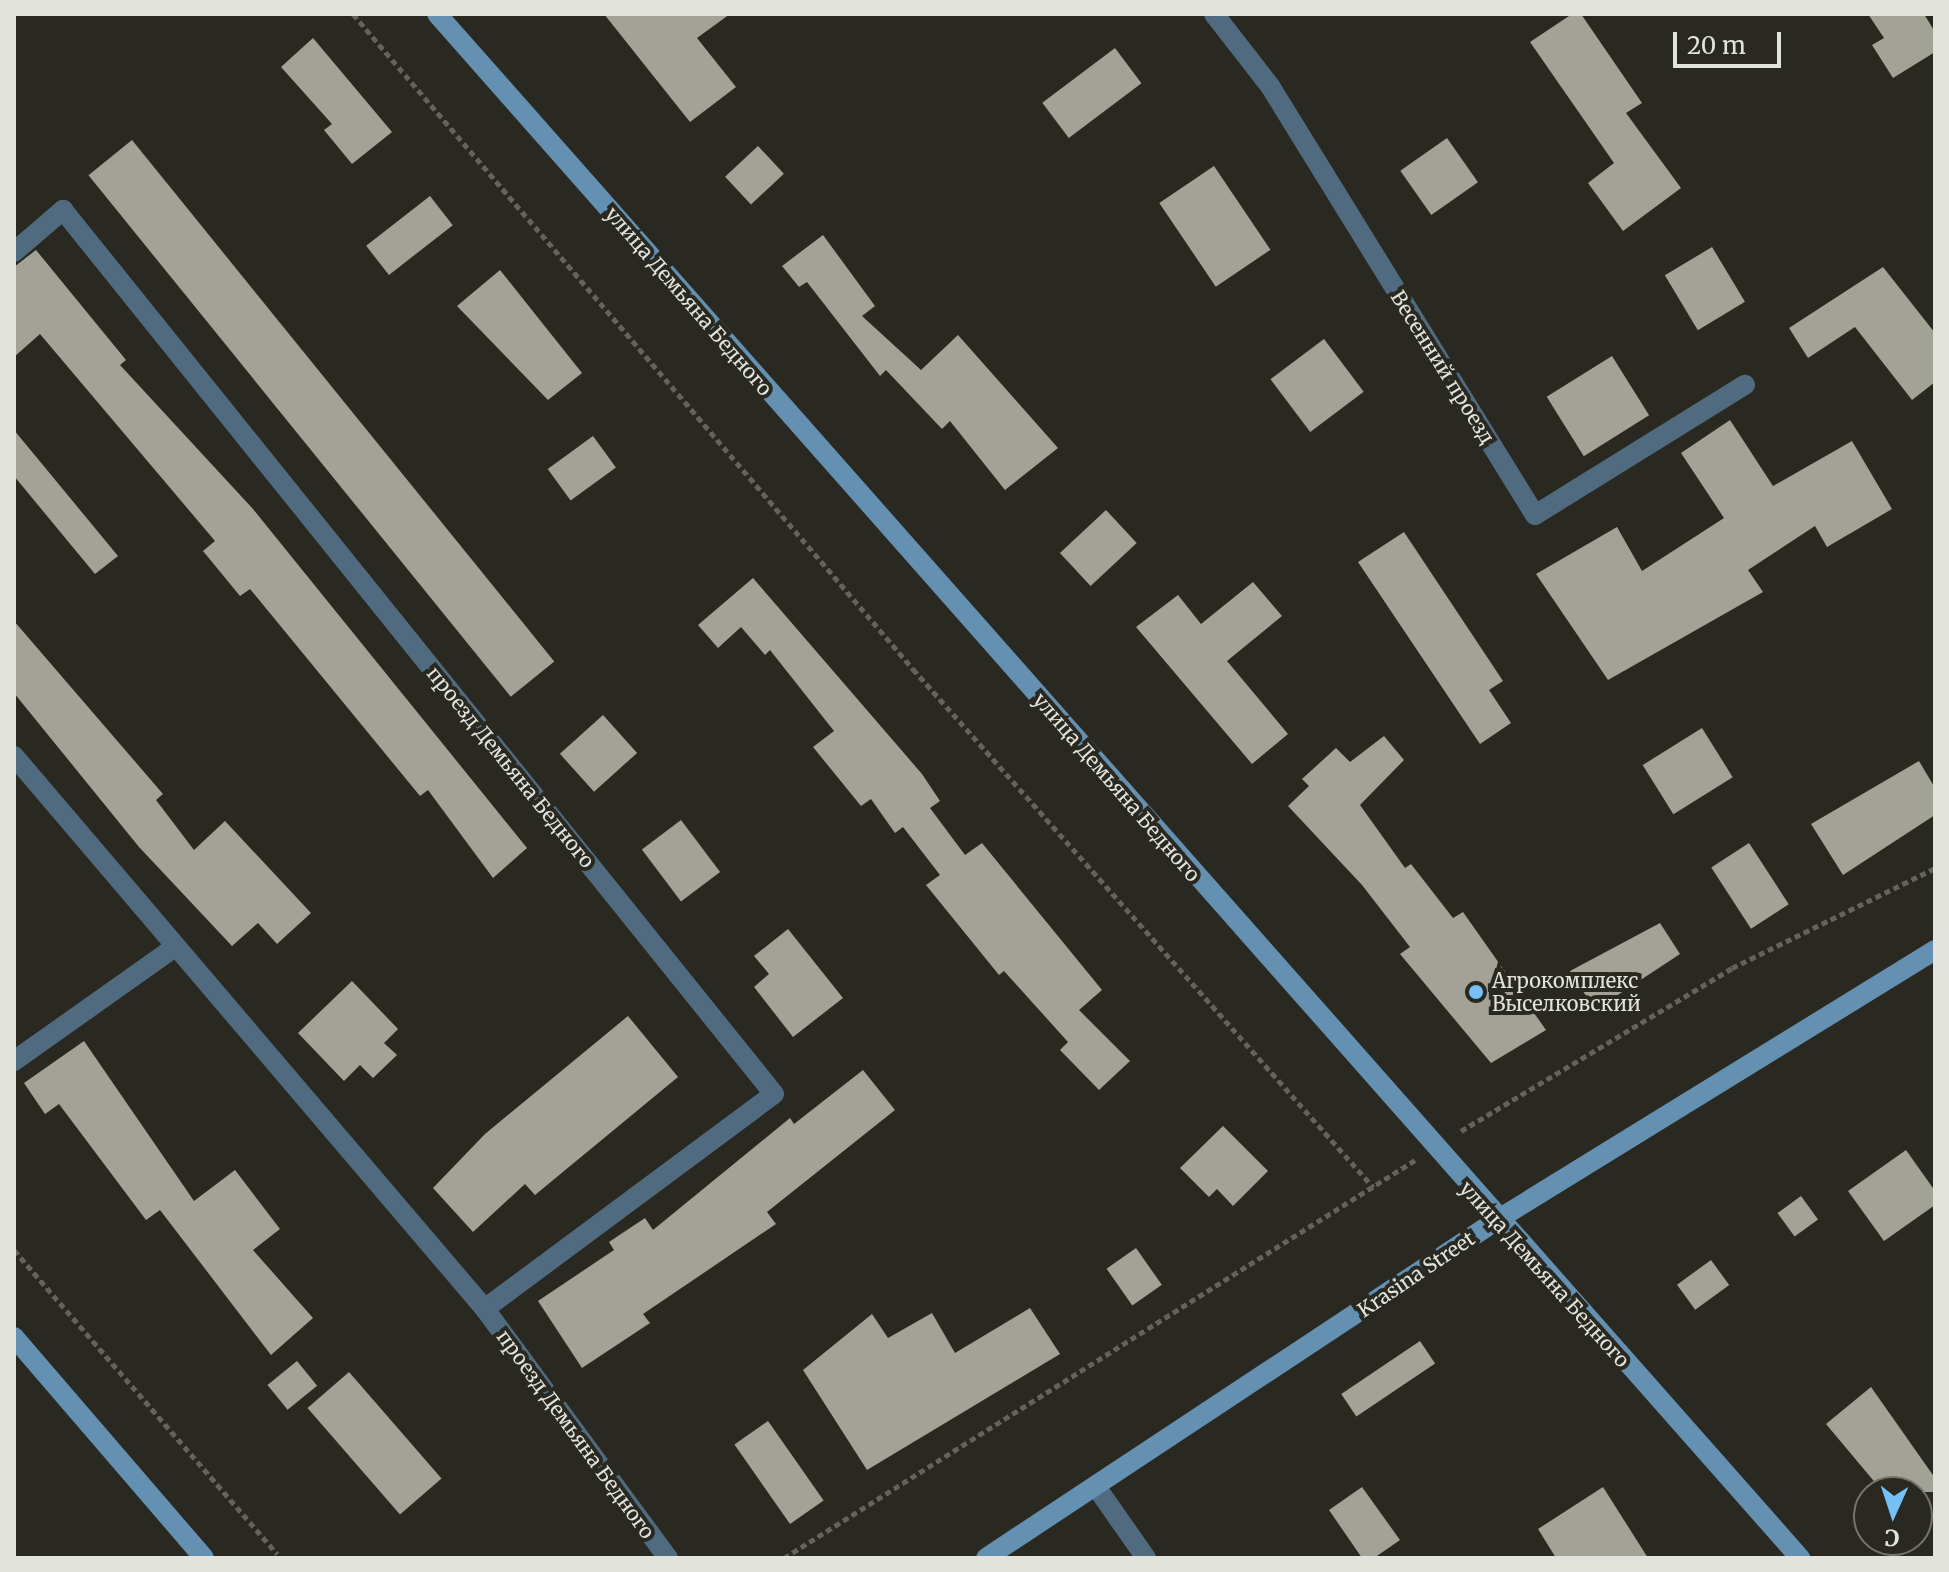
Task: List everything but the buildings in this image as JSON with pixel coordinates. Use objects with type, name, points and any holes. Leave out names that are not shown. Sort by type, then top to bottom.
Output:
[{"type":"street","name":"улица Демьяна Бедного","points":[[437,14],[1497,1220],[1800,1558]]},
{"type":"street","name":"Весенний проезд","points":[[1214,14],[1270,86],[1535,515],[1745,385]]},
{"type":"street","name":"проезд Демьяна Бедного","points":[[14,252],[63,210],[774,1094],[485,1309]]},
{"type":"street","name":"проезд Демьяна Бедного","points":[[14,756],[485,1309],[668,1558]]},
{"type":"street","points":[[14,1061],[175,947]]},
{"type":"street","name":"Krasina Street","points":[[986,1558],[1097,1488],[1497,1220],[1935,950]]},
{"type":"street","points":[[14,1337],[204,1558]]},
{"type":"street","points":[[1097,1488],[1146,1558]]},
{"type":"path","points":[[353,14],[913,669],[1373,1187]]},
{"type":"path","points":[[784,1558],[1433,1147],[1732,968],[1935,868]]},
{"type":"path","points":[[14,1250],[277,1554]]},
{"type":"place","name":"Агрокомплекс Выселковский","points":[[1476,992]]}]
